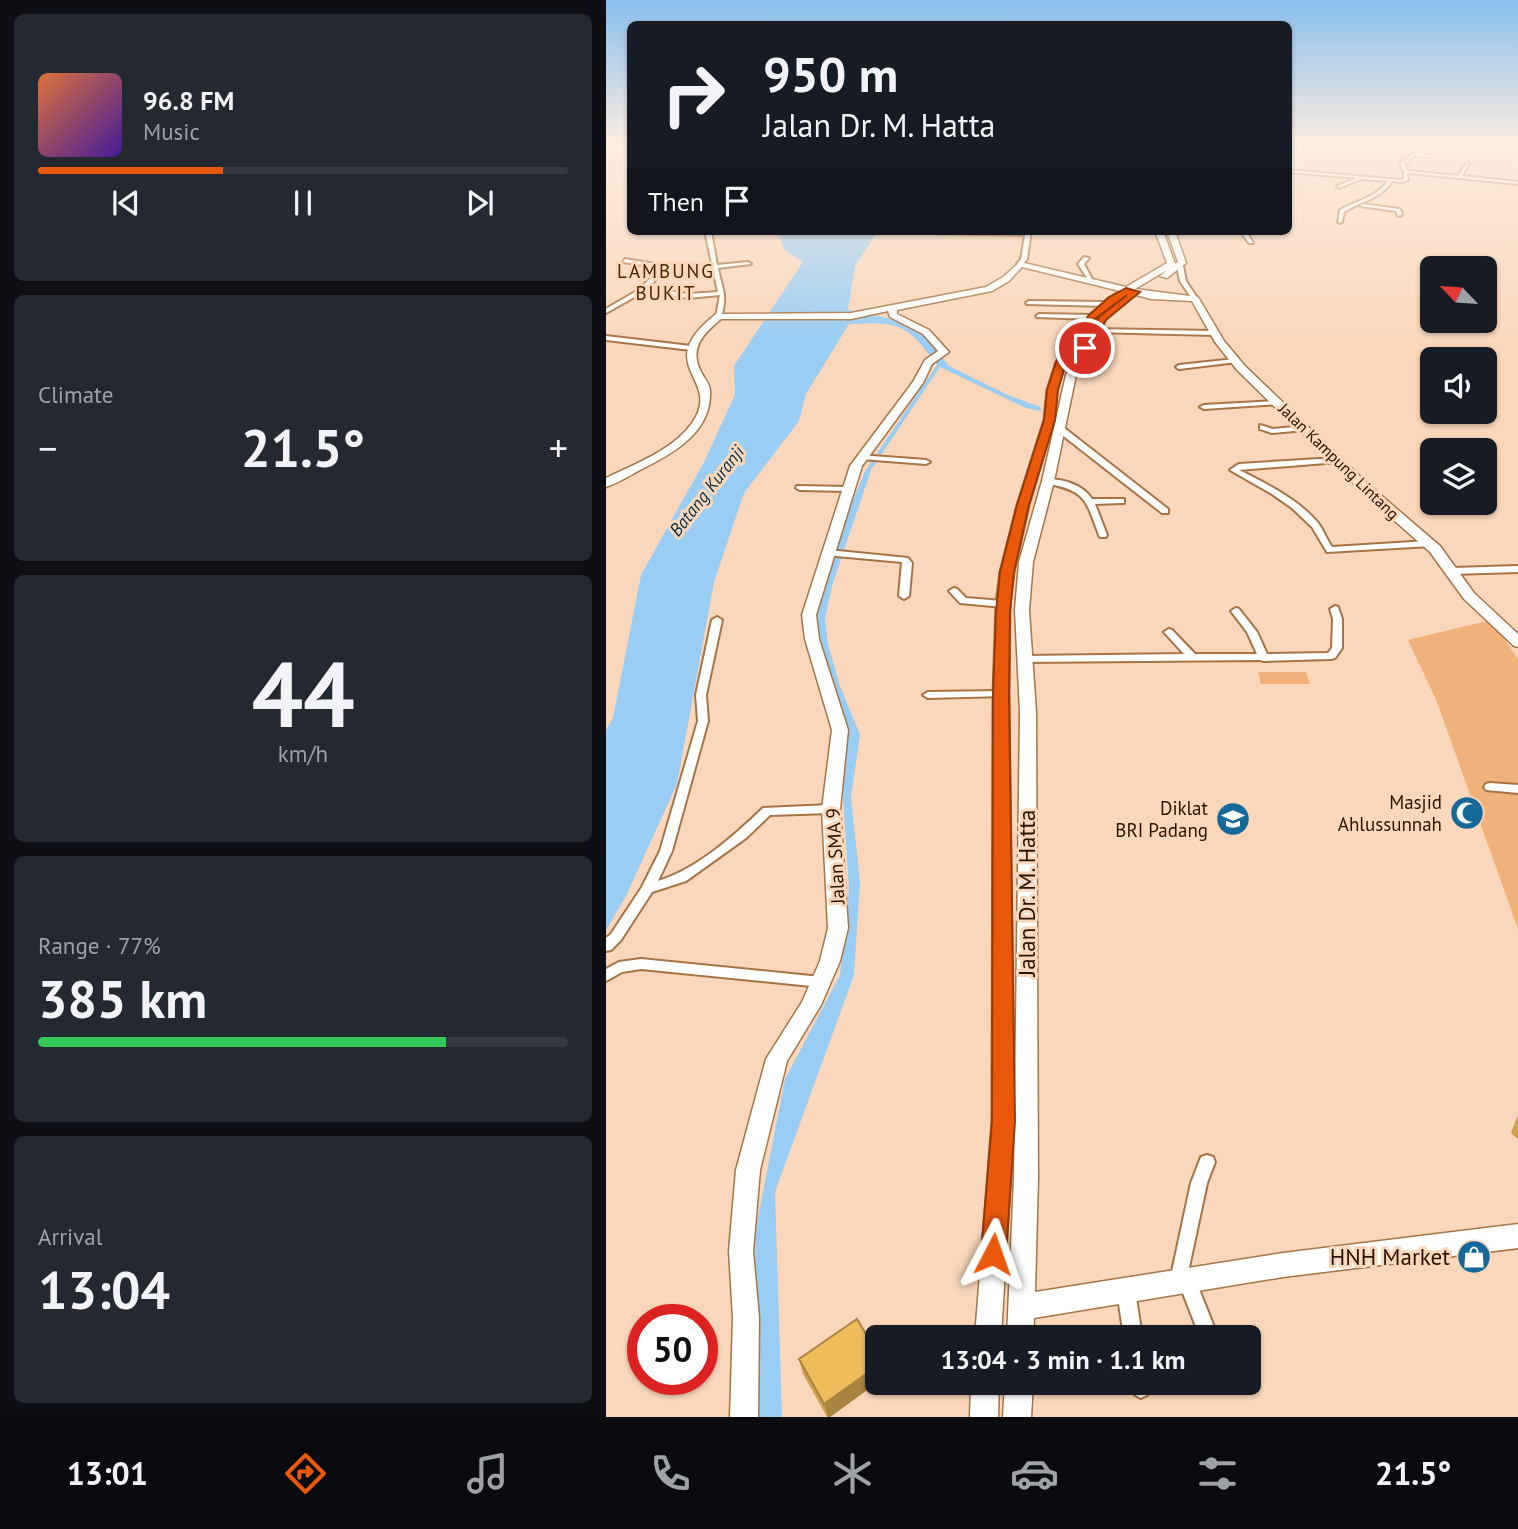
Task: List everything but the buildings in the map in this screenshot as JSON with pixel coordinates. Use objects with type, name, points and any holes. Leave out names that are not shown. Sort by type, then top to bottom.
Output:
[{"type":"street","points":[[1340,222],[1342,211]]},
{"type":"street","points":[[1398,211],[1400,215]]},
{"type":"street","points":[[709,235],[724,300],[719,316]]},
{"type":"street","points":[[606,484],[679,441],[697,424],[704,407],[705,387],[692,369],[691,348],[707,324],[719,316],[848,316],[989,289],[1001,283],[1024,259],[1028,235]]},
{"type":"street","points":[[1161,235],[1175,265]]},
{"type":"street","points":[[1173,235],[1177,243],[1175,265]]},
{"type":"street","points":[[1246,235],[1251,242]]},
{"type":"street","points":[[1086,258],[1081,264],[1091,280]]},
{"type":"street","points":[[606,311],[644,289],[655,277],[659,266],[625,261]]},
{"type":"street","points":[[715,267],[748,264]]},
{"type":"street","points":[[1020,264],[1165,299],[1195,299]]},
{"type":"street","name":"Jalan Dr. M. Hatta","points":[[1020,1325],[1026,1178],[1028,712],[1022,610],[1026,562],[1049,481],[1054,431],[1052,390],[1061,362],[1092,317],[1106,304],[1175,265]]},
{"type":"street","name":"Jalan Kampung Lintang","points":[[1175,265],[1215,333],[1235,361],[1336,460],[1428,544],[1452,571],[1469,596],[1518,643]]},
{"type":"street","points":[[644,289],[688,296],[721,293]]},
{"type":"street","name":"Jalan Dr. M. Hatta","points":[[989,1325],[1003,1121],[1003,607],[1012,547],[1054,431],[1073,368],[1093,331],[1111,309],[1132,291]]},
{"type":"street","points":[[1029,303],[1106,304]]},
{"type":"street","name":"Jalan SMA 9","points":[[744,1417],[746,1318],[741,1251],[748,1170],[777,1059],[811,1005],[838,928],[831,808],[839,730],[809,626],[809,615],[835,553],[849,489],[867,457],[934,358],[944,352],[926,332],[893,314],[892,307]]},
{"type":"street","points":[[1039,316],[1092,317]]},
{"type":"street","points":[[1093,331],[1215,333]]},
{"type":"street","points":[[606,338],[691,348]]},
{"type":"street","points":[[1179,367],[1235,361]]},
{"type":"street","points":[[1204,407],[1279,403]]},
{"type":"street","points":[[1263,427],[1272,431],[1305,428]]},
{"type":"street","points":[[1054,431],[1165,510]]},
{"type":"street","points":[[867,457],[926,462]]},
{"type":"street","points":[[1336,460],[1239,466],[1234,470],[1280,495],[1300,510],[1315,525],[1330,550],[1428,544]]},
{"type":"street","points":[[1049,481],[1077,486],[1090,502],[1103,535]]},
{"type":"street","points":[[800,488],[849,489]]},
{"type":"street","points":[[1090,502],[1121,501]]},
{"type":"street","points":[[835,553],[906,561],[904,596]]},
{"type":"street","points":[[1452,571],[1518,569]]},
{"type":"street","points":[[954,591],[963,601],[1022,610]]},
{"type":"street","points":[[1024,659],[1331,656],[1337,651],[1334,637],[1338,625],[1336,609]]},
{"type":"street","points":[[1236,611],[1252,632],[1264,658]]},
{"type":"street","points":[[606,946],[616,937],[649,889],[666,851],[703,721],[700,695],[717,620]]},
{"type":"street","points":[[1169,632],[1193,658]]},
{"type":"street","points":[[928,695],[1001,694]]},
{"type":"street","points":[[1490,787],[1518,789]]},
{"type":"street","points":[[649,889],[682,878],[714,856],[767,811],[831,808]]},
{"type":"street","points":[[606,976],[619,967],[641,964],[821,982]]},
{"type":"street","points":[[1004,1027],[1027,1027]]},
{"type":"street","points":[[1203,1325],[1183,1281],[1199,1183],[1207,1162]]},
{"type":"street","points":[[1021,1307],[1183,1281],[1518,1236]]},
{"type":"street","points":[[1126,1291],[1131,1325]]},
{"type":"street","points":[[984,1417],[985,1395]]},
{"type":"street","points":[[1017,1417],[1018,1395]]},
{"type":"shaded area","points":[[1491,620],[1518,659],[1518,929],[1437,702],[1408,640]]},
{"type":"shaded area","points":[[1258,672],[1306,672],[1310,684],[1261,684]]},
{"type":"water","name":"Batang Kuranji","points":[[779,235],[875,235],[855,266],[848,310],[903,321],[919,330],[949,366],[1008,395],[1040,407],[1041,411],[1026,408],[940,367],[871,470],[833,583],[825,618],[828,644],[840,686],[860,735],[851,797],[860,883],[854,975],[775,1192],[782,1417],[758,1417],[755,1233],[785,1079],[840,975],[849,889],[843,797],[847,739],[815,630],[815,612],[842,527],[865,471],[937,365],[909,333],[891,325],[849,324],[806,394],[799,421],[744,493],[714,582],[677,784],[625,898],[606,930],[606,730],[613,718],[641,575],[704,462],[735,395],[734,366],[803,262],[784,250]]},
{"type":"place","name":"Masjid Ahlussunnah","points":[[1467,813]]},
{"type":"place","name":"Diklat BRI Padang","points":[[1233,819]]},
{"type":"place","name":"HNH Market","points":[[1474,1257]]},
{"type":"district","name":"LAMBUNG BUKIT","points":[[666,282]]},
{"type":"route","points":[[993,1254],[1003,1121],[1001,694],[1007,572],[1031,476],[1049,420],[1052,390],[1061,362],[1092,317],[1111,300],[1129,290],[1136,292],[1102,318],[1085,348]]}]
